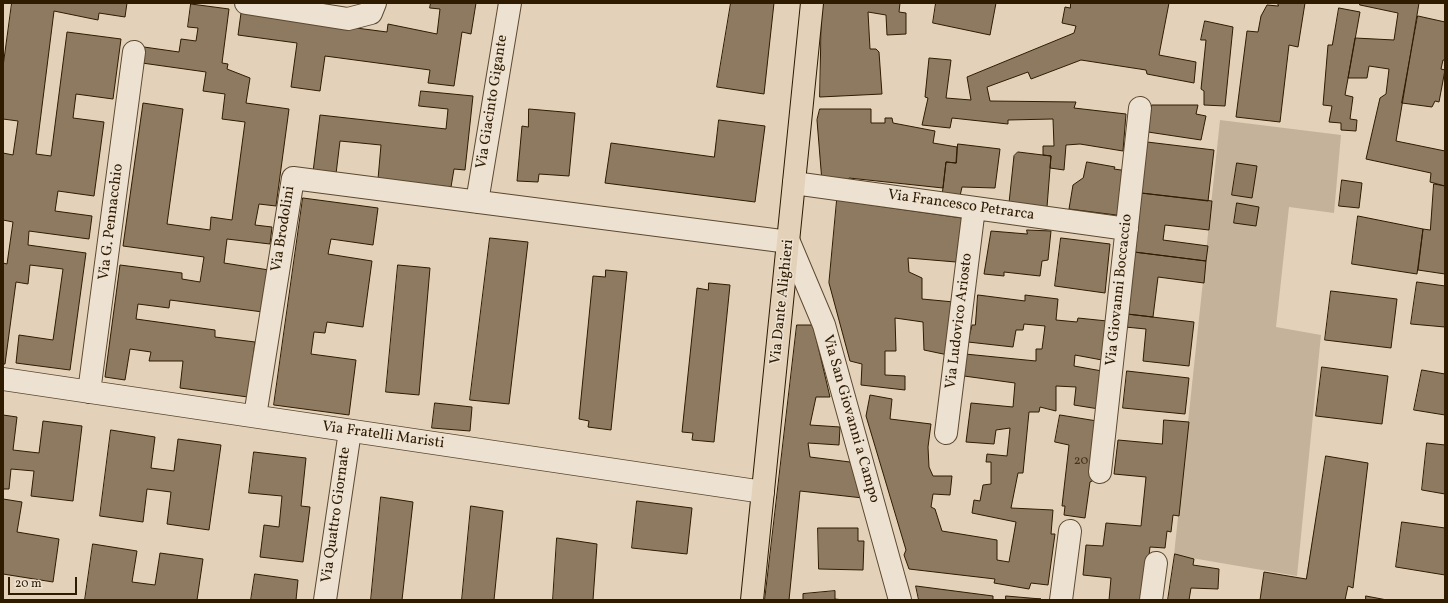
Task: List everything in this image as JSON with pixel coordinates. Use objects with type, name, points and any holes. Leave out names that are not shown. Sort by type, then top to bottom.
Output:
[{"type":"main road","name":"Via Dante Alighieri","points":[[752,600],[812,3]]},
{"type":"street","points":[[246,3],[348,19],[371,13],[375,3]]},
{"type":"street","name":"Via Giacinto Gigante","points":[[477,202],[510,3]]},
{"type":"street","name":"Via G. Pennacchio","points":[[89,392],[134,52]]},
{"type":"street","name":"Via Giovanni Boccaccio","points":[[1100,472],[1140,108]]},
{"type":"street","name":"Via Brodolini","points":[[255,416],[292,178],[477,202]]},
{"type":"street","name":"Via Francesco Petrarca","points":[[794,183],[1127,229]]},
{"type":"street","points":[[477,202],[789,242]]},
{"type":"street","name":"Via Ludovico Ariosto","points":[[946,433],[974,208]]},
{"type":"street","name":"Via San Giovanni a Campo","points":[[789,242],[824,325],[900,600]]},
{"type":"street","name":"Via Fratelli Maristi","points":[[3,379],[763,492]]},
{"type":"street","name":"Via Quattro Giornate","points":[[325,600],[350,431]]},
{"type":"street","points":[[1061,600],[1070,531]]},
{"type":"street","points":[[1151,600],[1156,563]]},
{"type":"shaded area","points":[[1220,120],[1341,135],[1334,213],[1289,207],[1276,327],[1321,335],[1297,576],[1174,555]]},
{"type":"building","points":[[12,3],[127,3],[125,17],[99,13],[98,20],[54,11],[36,154],[51,156],[67,32],[121,39],[113,99],[76,94],[73,118],[104,122],[94,196],[58,191],[55,211],[92,216],[89,239],[29,231],[28,245],[86,253],[70,370],[16,363],[19,335],[53,340],[63,269],[30,265],[28,284],[16,282],[5,364],[3,364],[3,263],[7,264],[13,222],[3,220],[3,153],[13,155],[18,121],[3,119],[3,67]]},
{"type":"building","points":[[431,3],[476,3],[471,34],[462,32],[454,86],[428,83],[430,70],[325,56],[320,91],[291,87],[297,43],[238,35],[241,13],[387,32],[388,24],[437,34],[440,9],[430,8]]},
{"type":"building","points":[[731,3],[774,3],[764,94],[717,87]]},
{"type":"building","points":[[822,3],[900,3],[899,12],[906,13],[906,34],[887,35],[886,15],[868,12],[870,49],[876,49],[879,52],[882,94],[820,97]]},
{"type":"building","points":[[936,3],[996,3],[990,35],[933,23]]},
{"type":"building","points":[[1071,3],[1169,3],[1159,55],[1196,62],[1194,83],[1147,74],[1146,70],[1081,60],[1031,79],[1028,72],[987,87],[990,101],[1076,102],[1074,108],[1126,114],[1123,151],[1080,144],[1066,145],[1064,170],[1050,168],[1051,156],[1043,155],[1043,146],[1054,146],[1053,119],[1008,120],[1008,124],[952,118],[950,128],[922,125],[928,98],[925,97],[929,58],[951,60],[946,98],[971,100],[967,77],[1074,33],[1076,26],[1062,23],[1065,7],[1070,8]]},
{"type":"building","points":[[1278,3],[1305,3],[1298,47],[1289,45],[1280,122],[1236,117],[1247,31],[1258,32],[1261,16],[1267,5],[1278,6]]},
{"type":"building","points":[[1360,3],[1419,3],[1396,141],[1445,151],[1445,186],[1430,182],[1431,173],[1366,159],[1380,98],[1386,94],[1389,69],[1369,66],[1367,78],[1348,78],[1355,38],[1394,40],[1398,13],[1360,5]]},
{"type":"building","points":[[191,4],[229,9],[222,63],[228,64],[227,69],[250,78],[246,103],[289,109],[276,206],[259,204],[255,225],[272,227],[270,244],[227,239],[224,263],[269,270],[263,312],[170,300],[169,308],[138,304],[136,319],[215,330],[215,337],[255,342],[248,397],[180,388],[183,361],[149,361],[151,352],[130,349],[125,380],[105,377],[120,265],[182,273],[182,279],[200,282],[204,257],[123,246],[143,103],[183,109],[167,224],[210,230],[211,217],[232,220],[245,122],[222,119],[225,94],[203,91],[206,72],[142,63],[144,47],[179,52],[181,39],[196,41],[198,28],[188,27]]},
{"type":"building","points":[[1339,8],[1360,12],[1345,95],[1353,97],[1350,119],[1357,120],[1356,131],[1341,130],[1341,123],[1329,122],[1332,106],[1323,105],[1328,45],[1332,45]]},
{"type":"building","points":[[1418,16],[1445,22],[1445,60],[1443,60],[1441,69],[1445,70],[1439,102],[1435,101],[1432,107],[1402,103]]},
{"type":"building","points":[[1205,21],[1233,27],[1225,106],[1204,105],[1204,91],[1201,89],[1206,40],[1201,40]]},
{"type":"building","points":[[421,91],[473,96],[465,170],[454,169],[451,187],[378,179],[381,145],[340,141],[336,174],[313,172],[320,115],[446,129],[448,109],[419,106]]},
{"type":"building","points":[[1152,105],[1198,105],[1196,114],[1206,116],[1201,140],[1148,132]]},
{"type":"building","points":[[529,109],[575,113],[569,176],[539,174],[538,182],[517,181],[522,126],[528,127]]},
{"type":"building","points":[[820,109],[871,109],[871,123],[885,123],[885,118],[892,118],[893,123],[935,131],[933,143],[957,147],[956,163],[946,162],[943,188],[849,178],[847,182],[822,182],[817,120]]},
{"type":"building","points":[[719,120],[765,126],[755,202],[605,183],[611,143],[714,157]]},
{"type":"building","points":[[1147,142],[1214,150],[1208,201],[1141,193]]},
{"type":"building","points":[[958,144],[1000,149],[995,188],[962,187],[960,196],[942,196],[946,162],[956,163]]},
{"type":"building","points":[[1018,152],[1051,156],[1047,207],[1009,203],[1014,156]]},
{"type":"building","points":[[1087,162],[1128,171],[1124,216],[1069,209],[1073,185],[1083,178]]},
{"type":"building","points":[[1237,163],[1257,166],[1252,198],[1232,195]]},
{"type":"building","points":[[1342,180],[1362,183],[1359,208],[1339,206]]},
{"type":"building","points":[[1434,184],[1445,186],[1445,274],[1418,270],[1423,229],[1430,230]]},
{"type":"building","points":[[1141,193],[1212,201],[1209,230],[1165,225],[1163,240],[1208,246],[1206,261],[1134,252]]},
{"type":"building","points":[[303,198],[378,208],[373,245],[331,239],[328,254],[372,261],[363,327],[327,322],[325,333],[314,332],[311,354],[356,360],[349,415],[274,405]]},
{"type":"building","points":[[837,200],[962,218],[956,262],[908,258],[909,272],[922,278],[922,299],[954,302],[948,355],[924,350],[923,322],[895,318],[896,351],[885,351],[885,375],[905,376],[905,390],[861,385],[862,364],[850,361],[829,283]]},
{"type":"building","points":[[1237,203],[1259,207],[1256,226],[1234,223]]},
{"type":"building","points":[[1358,216],[1423,229],[1417,274],[1352,264]]},
{"type":"building","points":[[1027,230],[1051,231],[1048,260],[1042,261],[1040,276],[1004,272],[1004,276],[984,274],[991,231],[1027,234]]},
{"type":"building","points":[[490,238],[528,242],[509,404],[470,400]]},
{"type":"building","points":[[1061,238],[1110,244],[1105,293],[1055,286]]},
{"type":"building","points":[[1134,252],[1206,261],[1204,283],[1158,277],[1153,317],[1127,314]]},
{"type":"building","points":[[398,265],[430,268],[419,395],[386,392]]},
{"type":"building","points":[[606,270],[627,272],[611,430],[588,427],[589,421],[579,419],[593,276],[605,277]]},
{"type":"building","points":[[1417,282],[1445,286],[1445,327],[1411,324]]},
{"type":"building","points":[[709,283],[730,285],[714,442],[692,440],[693,433],[682,432],[697,288],[708,290]]},
{"type":"building","points":[[1331,291],[1397,299],[1391,348],[1325,340]]},
{"type":"building","points":[[978,295],[1025,301],[1025,295],[1058,299],[1056,320],[1077,322],[1078,318],[1107,321],[1102,360],[1075,355],[1074,366],[1102,371],[1099,409],[1074,405],[1076,387],[1056,386],[1056,411],[1040,407],[1039,412],[1029,412],[1023,473],[1018,473],[1011,508],[1053,510],[1051,534],[1055,534],[1048,585],[1031,583],[1029,589],[994,583],[995,579],[909,569],[904,555],[906,550],[866,416],[870,395],[892,399],[890,419],[931,424],[928,447],[929,467],[933,476],[952,476],[950,495],[933,494],[931,507],[935,509],[942,531],[997,540],[997,560],[1009,562],[1016,522],[972,513],[974,500],[980,501],[983,485],[991,484],[991,462],[986,462],[987,454],[1007,456],[1010,428],[996,430],[994,444],[966,442],[971,403],[1013,407],[1015,383],[964,376],[965,354],[1036,361],[1036,349],[1042,349],[1045,326],[1024,324],[1023,330],[1016,330],[1013,347],[968,342],[972,325],[975,325]]},
{"type":"building","points":[[1127,314],[1194,322],[1189,366],[1143,361],[1146,329],[1125,327]]},
{"type":"building","points":[[797,325],[813,325],[830,397],[816,397],[810,425],[840,427],[839,445],[808,443],[810,457],[850,462],[863,498],[800,491],[789,600],[765,600]]},
{"type":"building","points":[[1322,367],[1388,376],[1382,424],[1316,416]]},
{"type":"building","points":[[1422,370],[1445,374],[1445,415],[1414,410]]},
{"type":"building","points":[[1127,371],[1189,378],[1185,414],[1123,408]]},
{"type":"building","points":[[435,403],[472,407],[470,431],[432,428]]},
{"type":"building","points":[[3,415],[17,417],[13,450],[39,453],[43,421],[82,426],[73,501],[31,496],[34,471],[11,469],[9,489],[3,489]]},
{"type":"building","points":[[1060,415],[1097,421],[1094,480],[1090,482],[1085,518],[1064,515],[1065,506],[1062,506],[1069,445],[1055,442]]},
{"type":"building","points":[[1164,420],[1189,422],[1179,516],[1173,515],[1171,532],[1167,531],[1165,548],[1150,547],[1144,600],[1109,600],[1111,578],[1083,575],[1086,545],[1103,546],[1106,523],[1141,526],[1146,477],[1114,474],[1118,440],[1162,444]]},
{"type":"building","points":[[111,430],[155,437],[151,468],[174,471],[178,439],[221,445],[209,530],[167,524],[171,492],[147,489],[143,522],[100,516]]},
{"type":"building","points":[[1427,443],[1445,445],[1445,494],[1422,490]]},
{"type":"building","points":[[254,452],[306,458],[301,506],[310,507],[303,562],[260,557],[264,525],[279,527],[282,496],[249,493]]},
{"type":"building","points":[[1326,456],[1368,463],[1353,588],[1348,586],[1345,600],[1260,600],[1264,572],[1306,579]]},
{"type":"building","points":[[381,497],[413,502],[402,600],[371,600]]},
{"type":"building","points":[[3,499],[22,502],[17,532],[59,539],[53,582],[3,574]]},
{"type":"building","points":[[637,501],[692,508],[687,554],[632,548]]},
{"type":"building","points":[[471,506],[503,511],[494,600],[462,600]]},
{"type":"building","points":[[1402,522],[1445,528],[1445,575],[1396,567]]},
{"type":"building","points":[[818,528],[858,528],[858,541],[864,541],[863,570],[819,569]]},
{"type":"building","points":[[557,538],[597,544],[593,600],[553,600]]},
{"type":"building","points":[[93,544],[137,551],[132,582],[155,585],[160,553],[203,559],[197,600],[85,600]]},
{"type":"building","points":[[1175,554],[1194,559],[1193,565],[1219,569],[1218,589],[1191,588],[1189,600],[1168,600]]},
{"type":"building","points":[[255,574],[298,580],[296,600],[251,600]]},
{"type":"building","points":[[916,586],[993,596],[993,600],[919,600]]},
{"type":"building","points":[[835,591],[835,599],[844,600],[803,600],[803,594]]},
{"type":"building","points":[[1006,596],[1041,599],[1006,600]]},
{"type":"building","points":[[1366,596],[1387,600],[1366,600]]}]
